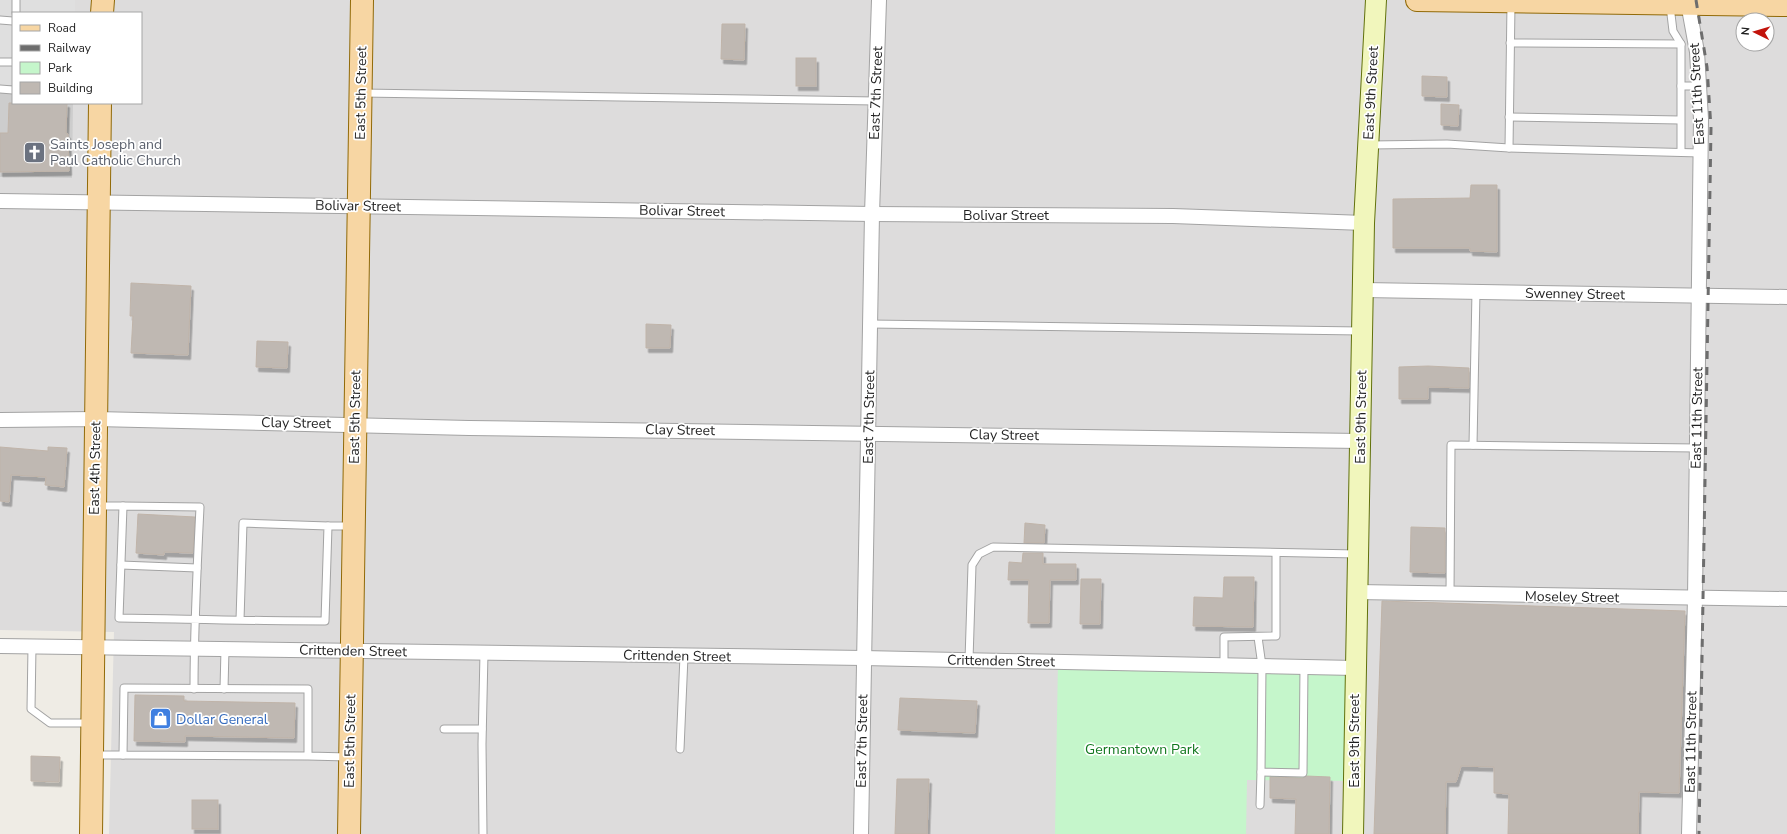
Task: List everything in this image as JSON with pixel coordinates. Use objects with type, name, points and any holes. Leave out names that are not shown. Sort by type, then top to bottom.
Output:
[{"type":"main road","points":[[102,12],[103,0]]},
{"type":"main road","name":"East 5th Street","points":[[349,834],[362,0]]},
{"type":"main road","points":[[1417,0],[1787,5]]},
{"type":"main road","name":"East 4th Street","points":[[91,834],[100,104]]},
{"type":"street","name":"East 7th Street","points":[[861,834],[872,214],[879,0]]},
{"type":"street","name":"East 9th Street","points":[[1353,834],[1355,668],[1364,290],[1364,223],[1376,0]]},
{"type":"street","name":"East 11th Street","points":[[1678,3],[1697,52],[1701,119],[1695,598],[1689,834]]},
{"type":"street","name":"Bolivar Street","points":[[0,201],[872,214],[1173,216],[1364,223]]},
{"type":"street","name":"Swenney Street","points":[[1364,290],[1787,297]]},
{"type":"street","name":"Clay Street","points":[[0,420],[96,419],[355,424],[469,428],[868,432],[1360,441]]},
{"type":"street","name":"Moseley Street","points":[[1357,592],[1450,595],[1787,598]]},
{"type":"street","name":"Crittenden Street","points":[[0,646],[863,658],[1355,668]]},
{"type":"lane","points":[[16,0],[16,12]]},
{"type":"lane","points":[[1509,148],[1512,1]]},
{"type":"lane","points":[[1678,3],[1673,31],[1680,44],[1681,152]]},
{"type":"lane","points":[[0,20],[12,20]]},
{"type":"lane","points":[[1510,43],[1680,44]]},
{"type":"lane","points":[[0,62],[12,62]]},
{"type":"lane","points":[[1680,86],[1699,86]]},
{"type":"lane","points":[[0,89],[12,90]]},
{"type":"lane","points":[[361,93],[876,101]]},
{"type":"lane","points":[[1509,117],[1680,120]]},
{"type":"lane","points":[[1368,146],[1447,144],[1509,148],[1701,153]]},
{"type":"lane","points":[[1473,444],[1476,291]]},
{"type":"lane","points":[[870,324],[1363,332]]},
{"type":"lane","points":[[1450,595],[1451,445],[1473,444],[1697,448]]},
{"type":"lane","points":[[95,506],[200,507],[194,649],[194,689]]},
{"type":"lane","points":[[123,506],[119,618],[325,622],[328,526]]},
{"type":"lane","points":[[240,620],[243,523],[354,526]]},
{"type":"lane","points":[[969,660],[972,565],[980,554],[993,547],[1358,554]]},
{"type":"lane","points":[[1224,665],[1224,637],[1276,636],[1276,553]]},
{"type":"lane","points":[[121,565],[197,568]]},
{"type":"lane","points":[[1258,637],[1262,666],[1260,805]]},
{"type":"lane","points":[[32,647],[31,709],[50,723],[92,723]]},
{"type":"lane","points":[[224,689],[225,649]]},
{"type":"lane","points":[[483,834],[482,729],[484,653]]},
{"type":"lane","points":[[680,749],[684,656]]},
{"type":"lane","points":[[1261,772],[1303,773],[1304,667]]},
{"type":"lane","points":[[123,755],[124,688],[308,689],[308,756]]},
{"type":"lane","points":[[444,729],[482,729]]},
{"type":"lane","points":[[92,755],[351,757]]},
{"type":"shaded area","points":[[0,0],[1787,0],[1787,834],[109,834],[114,632],[0,630]]},
{"type":"shaded area","points":[[0,0],[75,0],[75,12],[12,12],[12,104],[73,104],[72,178],[0,177]]},
{"type":"shaded area","points":[[0,0],[75,0],[75,12],[12,12],[12,85],[0,85]]},
{"type":"green space","name":"Germantown Park","points":[[1058,662],[1355,668],[1354,781],[1247,780],[1246,834],[1055,834]]},
{"type":"building","points":[[722,24],[745,24],[744,60],[721,59]]},
{"type":"building","points":[[796,58],[816,58],[816,86],[796,86]]},
{"type":"building","points":[[1422,76],[1447,77],[1447,97],[1422,96]]},
{"type":"building","name":"Saints Joseph and Paul Catholic Church","points":[[9,103],[67,104],[66,133],[68,134],[69,171],[0,172],[0,133],[8,133]]},
{"type":"building","points":[[1441,104],[1459,105],[1458,126],[1441,125]]},
{"type":"building","points":[[1471,185],[1497,185],[1497,252],[1470,251],[1470,248],[1393,248],[1393,199],[1470,198]]},
{"type":"building","points":[[131,283],[191,286],[188,355],[131,353],[133,316],[130,316]]},
{"type":"building","points":[[646,324],[671,325],[670,348],[646,348]]},
{"type":"building","points":[[257,341],[288,342],[287,368],[256,367]]},
{"type":"building","points":[[1428,366],[1469,368],[1469,388],[1428,387],[1428,399],[1399,399],[1399,367]]},
{"type":"building","points":[[0,447],[48,451],[48,447],[67,448],[64,487],[45,485],[46,477],[11,475],[9,502],[0,501]]},
{"type":"building","points":[[138,514],[195,517],[193,553],[164,552],[164,555],[136,553]]},
{"type":"building","points":[[1025,523],[1045,525],[1044,543],[1024,543]]},
{"type":"building","points":[[1411,527],[1445,528],[1445,573],[1410,572]]},
{"type":"building","points":[[1023,553],[1043,553],[1043,564],[1076,564],[1076,580],[1050,580],[1049,623],[1028,623],[1029,580],[1008,580],[1009,562],[1022,563]]},
{"type":"building","points":[[1224,577],[1254,577],[1253,627],[1193,626],[1194,597],[1223,598]]},
{"type":"building","points":[[1081,579],[1101,579],[1100,624],[1080,624]]},
{"type":"building","points":[[1382,601],[1685,611],[1679,793],[1639,792],[1638,834],[1508,834],[1509,794],[1494,793],[1494,767],[1461,766],[1456,782],[1446,782],[1445,834],[1374,834]]},
{"type":"building","points":[[135,695],[184,696],[184,701],[295,703],[294,738],[185,736],[185,742],[134,741]]},
{"type":"building","points":[[900,698],[977,701],[975,733],[898,730]]},
{"type":"building","points":[[31,756],[60,757],[59,782],[31,781]]},
{"type":"building","points":[[1306,776],[1330,777],[1329,834],[1295,834],[1296,799],[1270,798],[1270,777],[1303,778]]},
{"type":"building","points":[[897,779],[929,779],[927,834],[895,834]]},
{"type":"building","points":[[192,800],[218,800],[218,829],[192,829]]},
{"type":"railway","points":[[1696,0],[1707,67],[1711,128],[1699,834]]},
{"type":"place","name":"Saints Joseph and Paul Catholic Church","points":[[34,152]]},
{"type":"place","name":"Dollar General","points":[[160,719]]}]
